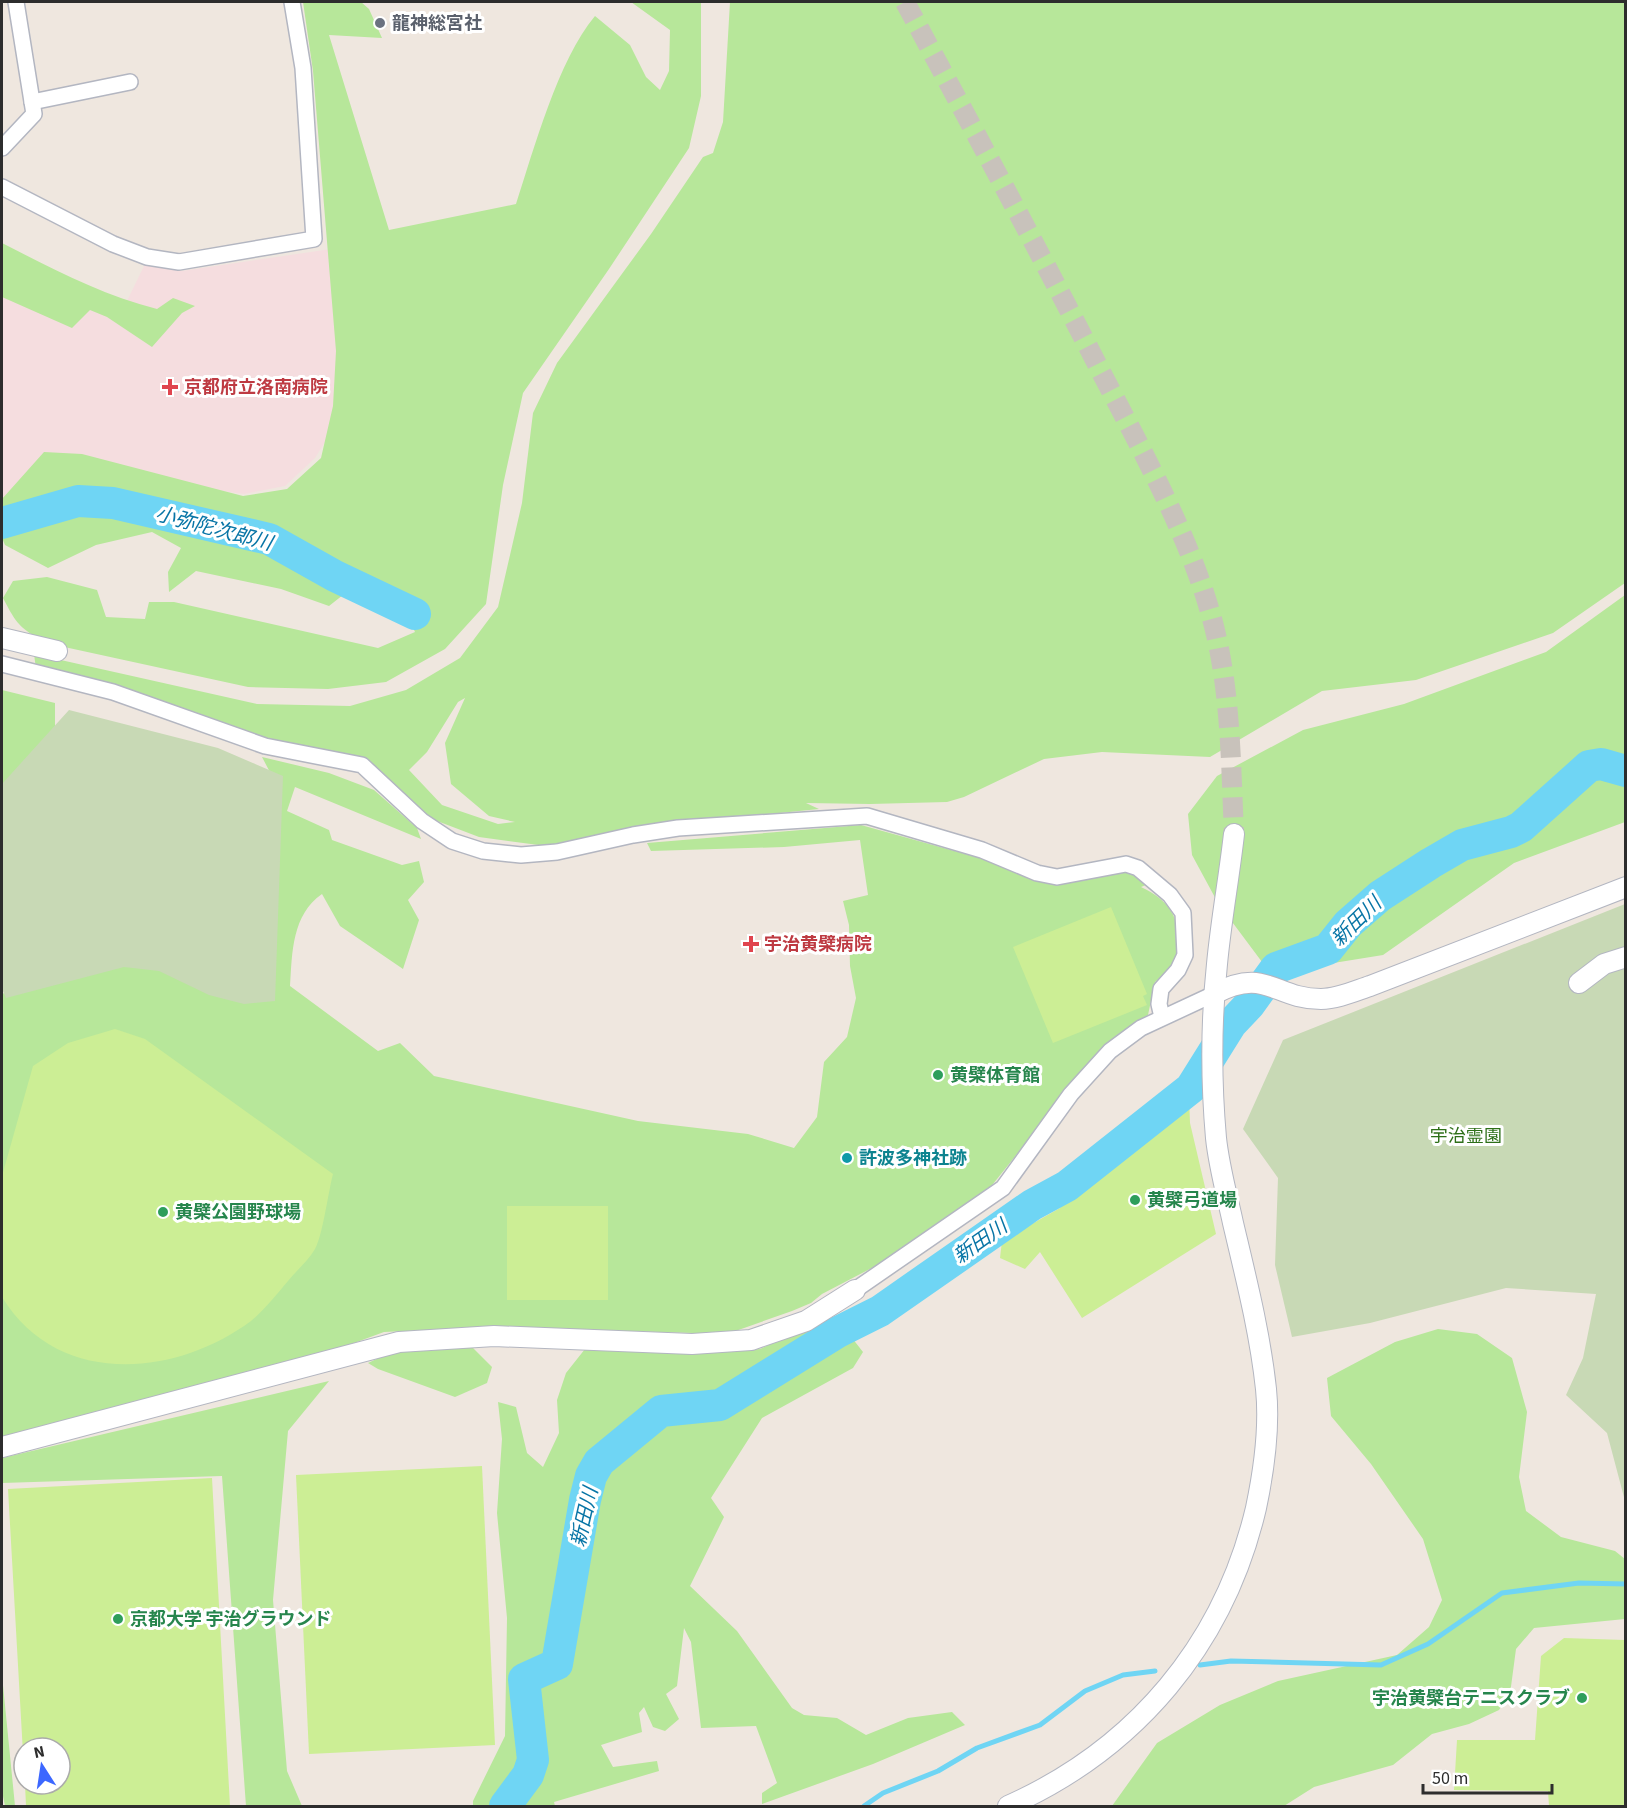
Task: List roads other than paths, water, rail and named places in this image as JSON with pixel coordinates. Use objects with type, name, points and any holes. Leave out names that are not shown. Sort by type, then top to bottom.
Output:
[{"type":"street","points":[[2,148],[34,114],[16,2]]},
{"type":"street","points":[[2,187],[113,244],[147,257],[179,262],[314,238],[303,68],[292,2]]},
{"type":"street","points":[[33,102],[130,82]]},
{"type":"street","points":[[2,638],[57,651]]},
{"type":"street","points":[[2,664],[113,692],[265,746],[362,765],[422,821],[452,842],[483,850],[521,855],[557,852],[633,835],[678,828],[867,816],[982,850],[1037,873],[1057,876],[1126,864],[1138,868],[1170,895],[1183,913],[1185,954],[1178,970],[1161,989],[1159,1004],[1162,1017]]},
{"type":"street","points":[[1008,1806],[1071,1773],[1114,1741],[1148,1711],[1173,1682],[1220,1611],[1239,1568],[1249,1537],[1262,1479],[1266,1392],[1259,1341],[1217,1141],[1214,1087],[1214,994],[1234,834]]},
{"type":"street","points":[[2,1447],[399,1342],[494,1336],[692,1344],[752,1340],[806,1321],[1003,1188],[1071,1094],[1110,1051],[1140,1028],[1237,984],[1252,981],[1308,998],[1329,999],[1370,986],[1626,887]]},
{"type":"street","points":[[1579,983],[1604,964],[1626,957]]},
{"type":"waterway","name":"小弥陀次郎川","points":[[2,523],[78,501],[113,503],[269,539],[335,576],[415,614]]},
{"type":"waterway","name":"新田川","points":[[505,1806],[528,1775],[533,1760],[524,1679],[557,1664],[585,1500],[591,1476],[599,1462],[661,1411],[720,1405],[838,1332],[880,1311],[1032,1205],[1067,1186],[1191,1088],[1231,1024],[1249,1005],[1276,968],[1328,949],[1348,924],[1380,896],[1462,845],[1511,832],[1521,827],[1589,766],[1601,764],[1626,771]]},
{"type":"waterway","points":[[1200,1665],[1231,1661],[1381,1665],[1428,1644],[1502,1593],[1579,1583],[1626,1584]]},
{"type":"waterway","points":[[864,1806],[883,1793],[938,1771],[977,1748],[1040,1725],[1085,1691],[1123,1675],[1155,1671]]},
{"type":"tunnel","points":[[905,2],[1133,433],[1167,500],[1196,570],[1208,605],[1222,663],[1230,736],[1234,834]]},
{"type":"place","name":"龍神総宮社","points":[[380,23]]},
{"type":"place","name":"京都府立洛南病院","points":[[170,387]]},
{"type":"place","name":"宇治黄檗病院","points":[[751,944]]},
{"type":"place","name":"黄檗体育館","points":[[938,1075]]},
{"type":"place","name":"許波多神社跡","points":[[847,1158]]},
{"type":"place","name":"黄檗弓道場","points":[[1135,1200]]},
{"type":"place","name":"黄檗公園野球場","points":[[163,1212]]},
{"type":"place","name":"京都大学 宇治グラウンド","points":[[118,1619]]},
{"type":"place","name":"宇治黄檗台テニスクラブ","points":[[1582,1698]]},
{"type":"park label","name":"宇治霊園","points":[[1466,1136]]}]
